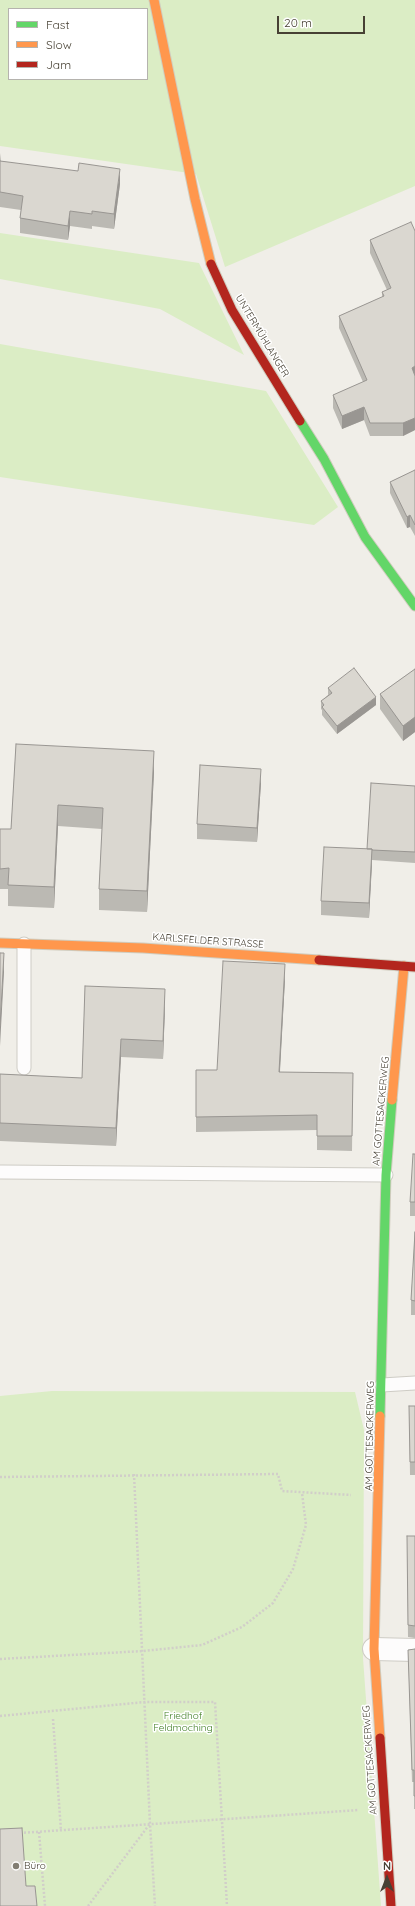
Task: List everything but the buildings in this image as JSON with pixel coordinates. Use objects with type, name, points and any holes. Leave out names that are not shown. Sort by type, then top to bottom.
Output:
[{"type":"street","name":"UNTERMÜHLANGER","points":[[154,0],[192,187],[210,262],[232,310],[324,459],[365,537],[415,606]]},
{"type":"street","name":"KARLSFELDER STRASSE","points":[[0,944],[143,948],[415,967]]},
{"type":"street","name":"AM GOTTESACKERWEG","points":[[391,1906],[374,1649],[382,1384],[386,1175],[404,966]]},
{"type":"street","points":[[374,1649],[415,1650]]},
{"type":"lane","points":[[24,944],[24,1068]]},
{"type":"lane","points":[[1,1172],[386,1175]]},
{"type":"lane","points":[[382,1384],[415,1383]]},
{"type":"path","points":[[0,1477],[134,1474],[278,1474],[282,1491],[379,1496]]},
{"type":"path","points":[[134,1474],[155,1906]]},
{"type":"path","points":[[0,1659],[143,1651],[202,1645],[242,1627],[273,1603],[293,1569],[306,1525],[302,1493]]},
{"type":"path","points":[[0,1716],[145,1702],[215,1702],[227,1906]]},
{"type":"path","points":[[52,1719],[61,1831]]},
{"type":"path","points":[[16,1834],[385,1809]]},
{"type":"path","points":[[88,1906],[150,1824]]},
{"type":"path","points":[[39,1832],[45,1906]]},
{"type":"green space","points":[[0,0],[415,0],[415,186],[225,267],[196,174],[0,146]]},
{"type":"green space","points":[[0,233],[199,263],[244,355],[160,309],[0,279]]},
{"type":"green space","points":[[0,344],[266,391],[338,507],[314,525],[0,477]]},
{"type":"green space","name":"Friedhof Feldmoching","points":[[52,1391],[355,1392],[364,1430],[363,1658],[381,1906],[0,1906],[0,1396]]},
{"type":"traffic: fast","points":[[300,421],[324,459],[365,537],[415,606]]},
{"type":"traffic: fast","points":[[380,1416],[386,1175],[392,1100]]},
{"type":"traffic: slow","points":[[154,0],[195,199],[211,264]]},
{"type":"traffic: slow","points":[[0,943],[143,948],[319,960]]},
{"type":"traffic: slow","points":[[392,1100],[404,966]]},
{"type":"traffic: slow","points":[[380,1416],[374,1649],[380,1738]]},
{"type":"traffic: jam","points":[[211,264],[232,310],[300,421]]},
{"type":"traffic: jam","points":[[319,960],[415,967]]},
{"type":"traffic: jam","points":[[380,1738],[391,1906]]},
{"type":"place","name":"Büro","points":[[16,1866]]}]
